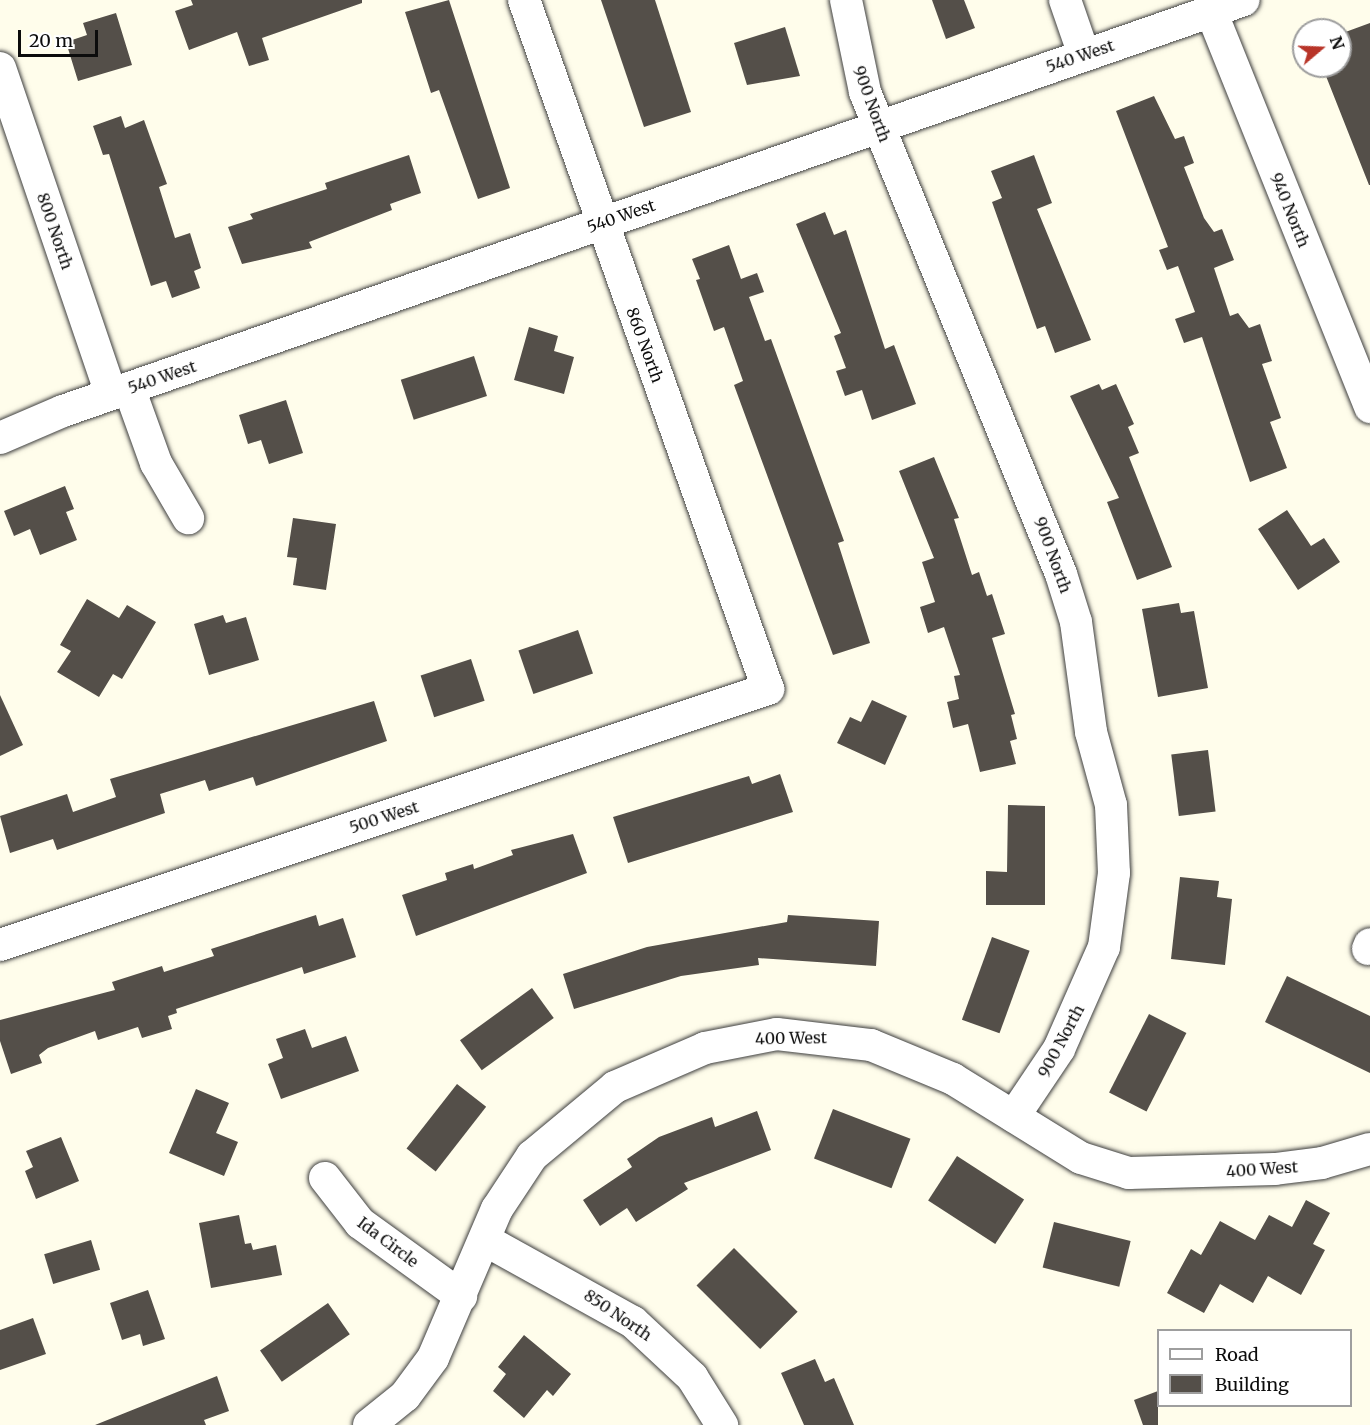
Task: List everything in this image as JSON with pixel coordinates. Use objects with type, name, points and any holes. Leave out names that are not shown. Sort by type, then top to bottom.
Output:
[{"type":"street","name":"860 North","points":[[524,0],[768,689]]},
{"type":"street","name":"900 North","points":[[846,0],[855,55],[879,126],[1061,574],[1076,622],[1091,732],[1111,805],[1114,873],[1104,946],[1059,1049],[1014,1116]]},
{"type":"street","points":[[1065,0],[1084,55]]},
{"type":"street","name":"540 West","points":[[0,438],[120,391],[1244,0]]},
{"type":"street","name":"940 North","points":[[1211,11],[1370,407]]},
{"type":"street","name":"800 North","points":[[0,68],[120,391],[156,463],[188,518]]},
{"type":"street","name":"500 West","points":[[0,945],[768,689]]},
{"type":"street","name":"400 West","points":[[369,1425],[405,1396],[433,1358],[515,1176],[568,1121],[641,1073],[728,1042],[808,1034],[871,1045],[953,1079],[1081,1158],[1129,1173],[1275,1169],[1322,1163],[1370,1149]]},
{"type":"street","name":"Ida Circle","points":[[325,1178],[360,1223],[461,1296]]},
{"type":"street","name":"850 North","points":[[485,1240],[595,1298],[641,1329],[692,1377],[722,1425]]},
{"type":"building","points":[[191,0],[362,0],[362,3],[262,38],[269,60],[249,66],[237,32],[189,50],[175,11],[193,5]]},
{"type":"building","points":[[449,0],[510,188],[478,199],[439,90],[431,93],[405,12]]},
{"type":"building","points":[[601,0],[655,0],[691,112],[644,127]]},
{"type":"building","points":[[932,0],[964,0],[975,28],[946,39]]},
{"type":"building","points":[[116,13],[132,65],[78,81],[66,42],[87,35],[83,23]]},
{"type":"building","points":[[1370,23],[1370,185],[1327,78],[1352,78],[1352,30]]},
{"type":"building","points":[[785,27],[800,76],[747,85],[734,43]]},
{"type":"building","points":[[1154,96],[1175,139],[1184,136],[1194,163],[1184,167],[1204,218],[1214,232],[1222,229],[1234,260],[1214,268],[1230,316],[1238,313],[1249,328],[1260,324],[1272,361],[1262,364],[1281,418],[1270,422],[1287,468],[1250,482],[1202,337],[1184,343],[1175,319],[1195,312],[1178,266],[1167,270],[1159,250],[1168,247],[1116,111]]},
{"type":"building","points":[[121,116],[125,128],[144,120],[167,184],[159,187],[175,238],[190,233],[201,268],[194,271],[200,288],[172,298],[166,281],[151,286],[109,154],[103,155],[93,126]]},
{"type":"building","points":[[409,155],[421,193],[390,204],[392,210],[309,242],[312,248],[242,264],[228,227],[253,219],[250,214],[327,189],[325,183]]},
{"type":"building","points":[[1034,155],[1052,203],[1037,209],[1091,340],[1055,353],[1045,326],[1037,329],[992,202],[1002,198],[991,171]]},
{"type":"building","points":[[825,212],[834,235],[846,230],[885,349],[894,345],[916,404],[872,420],[862,390],[845,396],[836,371],[846,368],[834,336],[841,333],[796,224]]},
{"type":"building","points":[[729,245],[741,279],[757,273],[764,292],[749,297],[765,341],[771,339],[844,541],[838,543],[870,643],[833,655],[734,385],[743,381],[724,327],[714,331],[696,280],[700,279],[692,259]]},
{"type":"building","points":[[529,327],[558,336],[554,351],[574,357],[564,394],[514,380]]},
{"type":"building","points":[[474,356],[487,396],[414,420],[401,380]]},
{"type":"building","points":[[1099,384],[1102,390],[1116,384],[1134,424],[1128,427],[1139,453],[1129,457],[1172,567],[1137,580],[1107,502],[1119,498],[1070,396]]},
{"type":"building","points":[[286,400],[303,453],[269,464],[261,440],[248,444],[239,415]]},
{"type":"building","points":[[934,457],[959,518],[954,519],[972,575],[979,572],[987,596],[992,594],[1005,634],[992,638],[1015,714],[1011,715],[1017,739],[1010,741],[1016,764],[980,772],[968,724],[953,728],[947,702],[959,699],[954,676],[960,675],[944,627],[928,633],[920,607],[935,602],[922,562],[934,558],[899,471]]},
{"type":"building","points":[[65,486],[74,509],[66,512],[77,540],[40,555],[30,529],[14,536],[4,511]]},
{"type":"building","points":[[1287,510],[1311,546],[1324,538],[1340,562],[1298,590],[1258,529]]},
{"type":"building","points":[[293,518],[336,524],[326,590],[293,585],[297,558],[287,557]]},
{"type":"building","points":[[87,599],[119,618],[127,605],[156,622],[122,679],[113,674],[99,697],[57,672],[71,651],[60,645]]},
{"type":"building","points":[[1179,603],[1181,613],[1194,611],[1208,688],[1158,697],[1142,609]]},
{"type":"building","points":[[223,615],[226,623],[246,617],[259,660],[209,675],[194,624]]},
{"type":"building","points":[[578,630],[593,673],[533,694],[518,651]]},
{"type":"building","points":[[471,659],[485,701],[434,717],[421,675]]},
{"type":"building","points":[[0,695],[23,745],[0,756]]},
{"type":"building","points":[[872,700],[907,716],[885,765],[837,743],[850,717],[861,722]]},
{"type":"building","points":[[374,701],[387,741],[256,786],[253,777],[209,791],[205,780],[160,794],[165,813],[57,850],[53,839],[10,853],[0,816],[67,794],[73,812],[116,797],[110,779]]},
{"type":"building","points":[[1208,750],[1216,812],[1179,816],[1171,755]]},
{"type":"building","points":[[780,774],[793,812],[628,863],[613,817],[749,776],[752,784]]},
{"type":"building","points":[[1008,805],[1045,806],[1045,905],[986,905],[986,871],[1007,872]]},
{"type":"building","points":[[573,834],[587,873],[416,936],[402,895],[447,880],[445,873],[473,864],[474,869],[513,855],[511,850]]},
{"type":"building","points":[[1180,877],[1219,881],[1217,897],[1232,899],[1225,965],[1171,959]]},
{"type":"building","points":[[316,915],[319,926],[343,918],[356,957],[304,974],[302,967],[176,1009],[177,1013],[168,1016],[172,1029],[142,1038],[138,1027],[98,1040],[95,1031],[48,1048],[39,1055],[42,1063],[11,1074],[0,1041],[0,1020],[115,990],[112,982],[162,966],[164,972],[214,956],[211,949]]},
{"type":"building","points":[[788,915],[879,921],[876,966],[758,958],[759,965],[681,976],[574,1009],[563,974],[647,947],[787,922]]},
{"type":"building","points":[[992,937],[1030,951],[999,1033],[962,1020]]},
{"type":"building","points":[[1287,976],[1370,1016],[1370,1073],[1265,1022]]},
{"type":"building","points":[[532,988],[554,1018],[482,1070],[460,1040]]},
{"type":"building","points":[[1149,1014],[1186,1033],[1146,1111],[1109,1092]]},
{"type":"building","points":[[305,1029],[312,1048],[346,1036],[359,1071],[281,1099],[268,1064],[283,1058],[276,1039]]},
{"type":"building","points":[[457,1084],[486,1107],[436,1171],[407,1149]]},
{"type":"building","points":[[196,1089],[229,1103],[216,1133],[238,1142],[224,1176],[169,1153]]},
{"type":"building","points":[[833,1109],[910,1139],[891,1188],[814,1158]]},
{"type":"building","points":[[757,1111],[771,1150],[684,1183],[688,1189],[636,1222],[627,1208],[600,1226],[583,1200],[632,1167],[627,1159],[659,1137],[712,1117],[715,1127]]},
{"type":"building","points":[[61,1137],[79,1181],[36,1199],[25,1171],[33,1167],[26,1151]]},
{"type":"building","points":[[957,1156],[1024,1200],[995,1244],[928,1200]]},
{"type":"building","points":[[1306,1200],[1330,1213],[1313,1244],[1325,1250],[1301,1295],[1268,1276],[1253,1303],[1220,1284],[1204,1313],[1167,1293],[1191,1249],[1201,1255],[1220,1221],[1255,1240],[1269,1215],[1292,1227]]},
{"type":"building","points":[[239,1215],[245,1244],[251,1243],[253,1250],[276,1245],[282,1275],[211,1288],[199,1223]]},
{"type":"building","points":[[1054,1222],[1131,1241],[1119,1287],[1043,1268]]},
{"type":"building","points":[[91,1240],[100,1270],[53,1284],[44,1254]]},
{"type":"building","points":[[734,1248],[798,1312],[760,1349],[697,1285]]},
{"type":"building","points":[[148,1290],[165,1339],[143,1346],[140,1334],[122,1340],[110,1303]]},
{"type":"building","points":[[328,1303],[350,1334],[282,1382],[260,1351]]},
{"type":"building","points":[[33,1318],[46,1354],[0,1370],[0,1330]]},
{"type":"building","points":[[524,1335],[571,1374],[553,1396],[547,1390],[524,1418],[493,1391],[506,1374],[498,1367]]},
{"type":"building","points":[[815,1359],[825,1382],[834,1378],[854,1425],[804,1425],[781,1373]]},
{"type":"building","points":[[217,1376],[229,1411],[204,1420],[206,1425],[95,1425]]},
{"type":"building","points":[[1157,1391],[1158,1425],[1143,1425],[1134,1400]]}]
